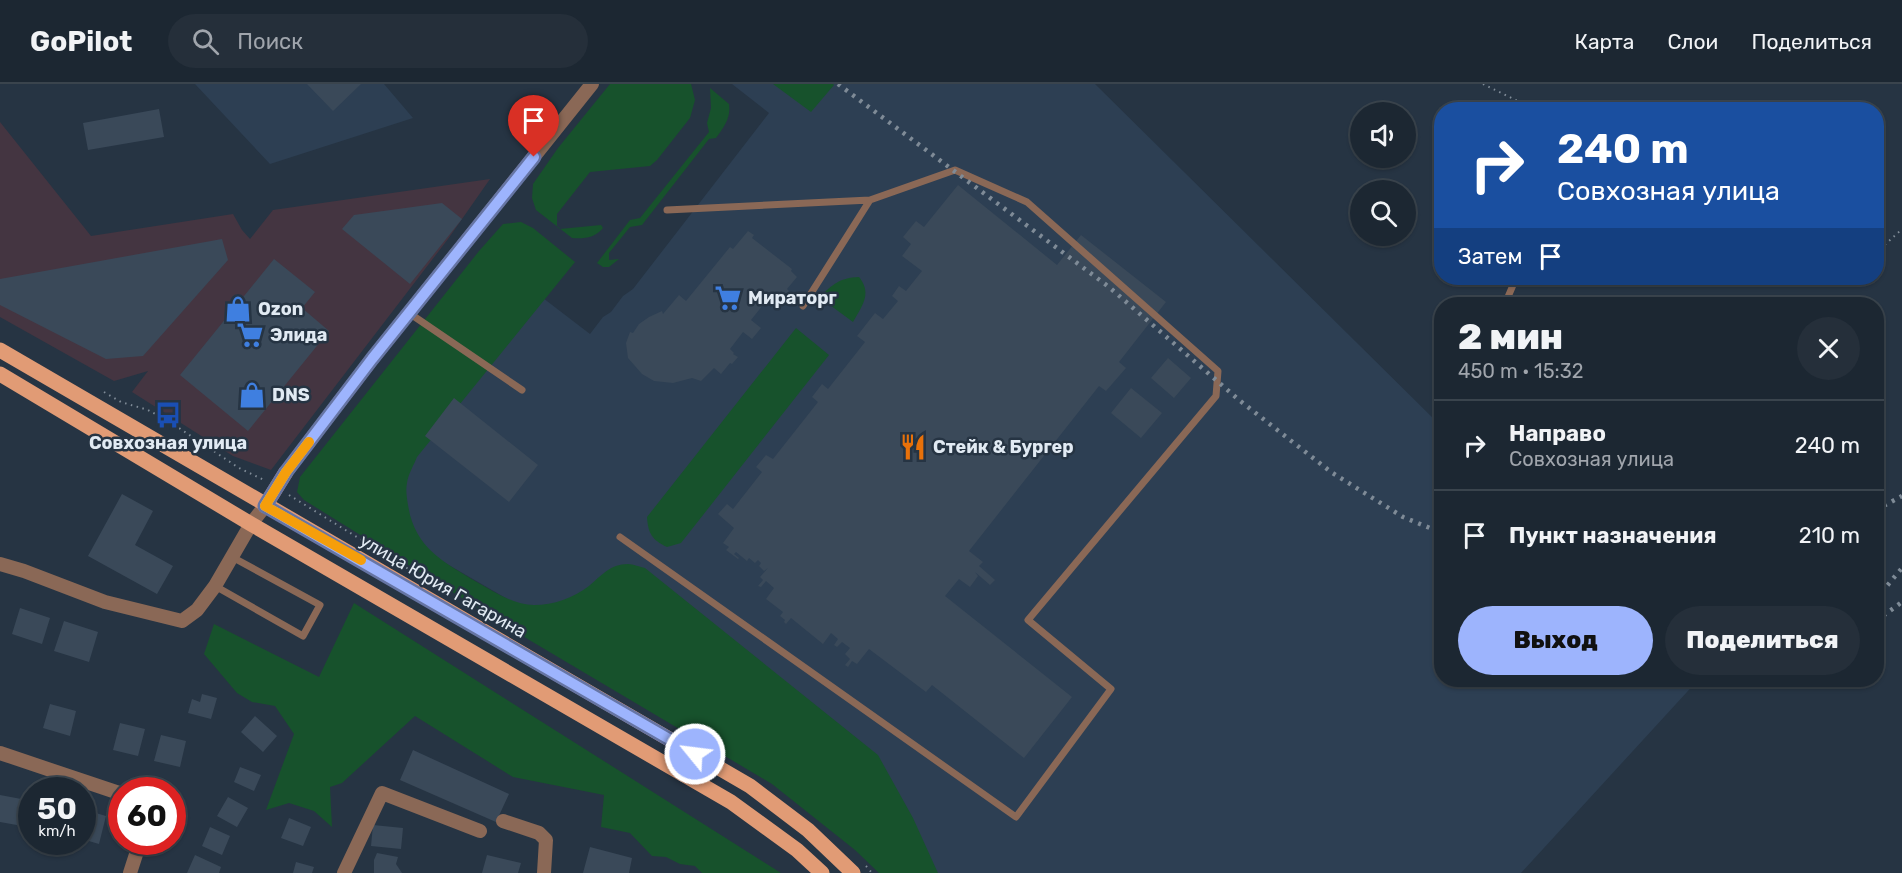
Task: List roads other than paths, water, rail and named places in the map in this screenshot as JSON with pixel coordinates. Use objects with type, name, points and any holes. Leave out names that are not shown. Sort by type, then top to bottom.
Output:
[{"type":"main road","name":"улица Юрия Гагарина","points":[[0,350],[750,786],[808,830],[853,873]]},
{"type":"main road","points":[[0,374],[251,524],[731,802],[798,850],[822,873]]},
{"type":"street","points":[[0,564],[105,602],[182,621],[197,610],[215,586],[251,524],[286,472],[408,313],[592,84]]},
{"type":"street","points":[[0,753],[108,789]]},
{"type":"street","points":[[344,873],[382,793],[480,831]]},
{"type":"street","points":[[503,821],[539,833],[546,840],[544,873]]},
{"type":"street","points":[[130,873],[136,855]]},
{"type":"lane","points":[[620,537],[1016,817],[1111,689],[1028,620],[1216,396],[1218,371],[1027,202],[955,170],[870,201],[667,210]]},
{"type":"lane","points":[[803,306],[870,201]]},
{"type":"lane","points":[[408,313],[522,390]]},
{"type":"lane","points":[[215,586],[303,636],[320,605],[231,557]]},
{"type":"railway","points":[[838,84],[1109,287],[1239,400],[1331,472],[1403,517],[1434,530]]},
{"type":"railway","points":[[1884,506],[1902,496]]},
{"type":"railway","points":[[1884,589],[1902,568]]},
{"type":"railway","points":[[1884,615],[1902,602]]},
{"type":"place","name":"Мираторг","points":[[728,298]]},
{"type":"place","name":"Ozon","points":[[238,309]]},
{"type":"place","name":"Элида","points":[[250,335]]},
{"type":"place","name":"DNS","points":[[252,395]]},
{"type":"place","name":"Совхозная улица","points":[[168,415]]},
{"type":"place","name":"Стейк & Бургер","points":[[913,447]]}]
